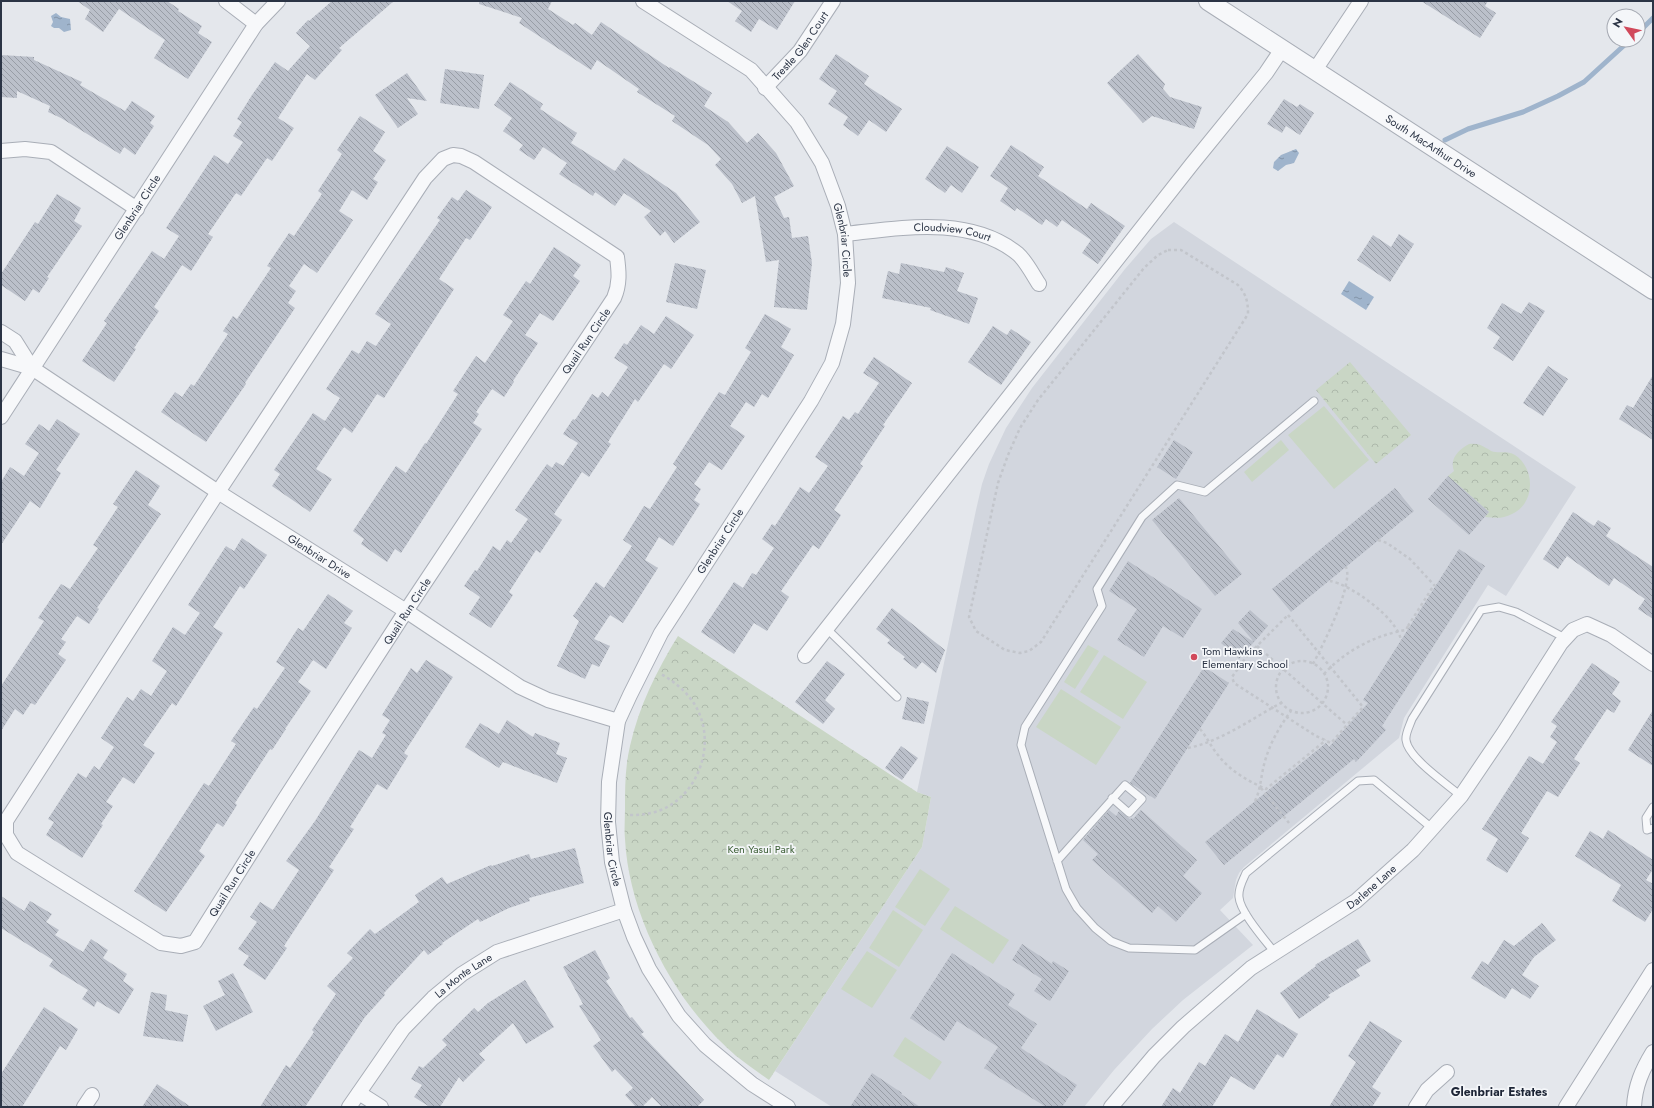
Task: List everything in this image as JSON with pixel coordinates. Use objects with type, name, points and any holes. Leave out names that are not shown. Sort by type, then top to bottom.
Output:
[{"type":"street","points":[[226,1],[256,24]]},
{"type":"street","name":"Glenbriar Circle","points":[[1,417],[138,209],[256,24],[278,1]]},
{"type":"street","name":"Glenbriar Circle","points":[[644,1],[751,70],[765,88],[797,122],[822,163],[838,206],[845,234],[848,283],[843,324],[832,364],[811,401],[660,633],[618,721],[609,782],[608,822],[612,862],[624,910],[634,937],[649,969],[680,1016],[705,1045],[752,1084],[788,1107]]},
{"type":"street","name":"Trestle Glen Court","points":[[765,88],[800,51],[833,1]]},
{"type":"street","name":"South MacArthur Drive","points":[[1208,1],[1653,290]]},
{"type":"street","points":[[1315,70],[1361,1]]},
{"type":"street","points":[[805,656],[1192,164],[1266,73],[1282,49]]},
{"type":"street","points":[[1,151],[25,149],[51,152],[138,209]]},
{"type":"street","name":"Quail Run Circle","points":[[453,155],[461,156],[474,162],[617,256],[620,278],[618,289],[614,298],[406,611],[284,800],[195,942],[181,946],[162,943],[17,853],[6,835],[6,821],[218,492],[425,178],[443,159],[453,155]]},
{"type":"street","name":"Cloudview Court","points":[[845,234],[925,226],[968,231],[993,238],[1019,255],[1039,284]]},
{"type":"street","name":"Glenbriar Drive","points":[[1,332],[15,341],[32,368]]},
{"type":"street","name":"Glenbriar Drive","points":[[1,360],[32,368],[218,492],[406,611],[520,687],[548,700],[618,721]]},
{"type":"street","name":"Darlene Lane","points":[[1111,1107],[1154,1056],[1183,1027],[1251,968],[1356,901],[1413,850],[1461,796],[1503,734],[1561,643],[1573,630],[1587,624],[1611,635],[1653,664]]},
{"type":"street","name":"La Monte Lane","points":[[349,1107],[403,1029],[433,998],[462,974],[497,952],[624,910]]},
{"type":"street","points":[[1566,1107],[1653,970]]},
{"type":"street","points":[[1634,1107],[1635,1095],[1642,1069],[1653,1052]]},
{"type":"street","points":[[1416,1107],[1427,1090],[1447,1072]]},
{"type":"street","points":[[359,1093],[381,1107]]},
{"type":"street","points":[[84,1107],[92,1095]]},
{"type":"lane","points":[[1246,914],[1195,950],[1129,948],[1111,941],[1095,928],[1077,908],[1066,889],[1021,745],[1025,727],[1102,606],[1097,589],[1142,517],[1177,485],[1205,492],[1314,401]]},
{"type":"lane","points":[[1461,796],[1420,762],[1408,748],[1406,739],[1412,719],[1481,610],[1499,608],[1516,612],[1566,638]]},
{"type":"lane","points":[[827,628],[897,697]]},
{"type":"lane","points":[[1274,953],[1246,914],[1239,897],[1240,885],[1246,873],[1358,781],[1374,780],[1432,829]]},
{"type":"lane","points":[[1058,861],[1112,798]]},
{"type":"lane","points":[[1653,807],[1646,818],[1647,830],[1653,828]]},
{"type":"path","points":[[1168,250],[1181,250],[1238,285],[1244,292],[1248,302],[1248,314],[1041,642],[1029,650],[1020,653],[1005,650],[976,631],[969,617],[970,610],[998,483],[1020,428],[1038,400],[1144,268],[1158,255],[1168,250]]},
{"type":"path","points":[[1324,674],[1330,667],[1366,643],[1406,630],[1435,585],[1410,558],[1386,543],[1378,540]]},
{"type":"path","points":[[1313,664],[1332,624],[1345,586],[1348,572],[1346,567]]},
{"type":"path","points":[[1330,581],[1357,592],[1373,604],[1397,632],[1401,641]]},
{"type":"path","points":[[1288,616],[1363,707],[1346,724],[1331,743],[1316,736],[1234,683],[1232,677],[1247,656],[1257,646],[1288,616]]},
{"type":"path","points":[[1257,646],[1346,724]]},
{"type":"path","points":[[1307,662],[1313,664],[1322,671],[1326,678],[1328,687],[1326,696],[1317,709],[1302,713],[1291,711],[1281,703],[1278,697],[1276,682],[1283,669],[1290,664],[1307,662]]},
{"type":"path","points":[[630,815],[649,813],[662,809],[673,803],[687,790],[698,772],[702,760],[704,741],[701,718],[695,706],[680,687],[661,674]]},
{"type":"path","points":[[1188,748],[1209,742],[1281,703]]},
{"type":"path","points":[[1255,801],[1269,747],[1291,711]]},
{"type":"path","points":[[1200,729],[1217,755],[1228,766],[1248,780],[1266,789],[1326,740]]},
{"type":"path","points":[[1259,786],[1291,824]]},
{"type":"shaded area","name":"Tom Hawkins Elementary School","points":[[1174,222],[1576,487],[1506,596],[1488,585],[1404,718],[1399,738],[1244,867],[1239,873],[1236,880],[1233,898],[1220,910],[1253,945],[1183,1000],[1152,1029],[1114,1070],[1084,1107],[832,1107],[775,1071],[922,847],[931,797],[917,792],[976,510],[982,484],[989,464],[1006,428],[1032,388],[1125,269],[1151,239]]},
{"type":"green space","points":[[1350,362],[1411,435],[1376,464],[1316,390]]},
{"type":"green space","points":[[1324,406],[1369,460],[1334,489],[1288,435]]},
{"type":"green space","points":[[1281,440],[1289,450],[1252,482],[1244,472]]},
{"type":"green space","points":[[1469,444],[1480,445],[1494,452],[1506,452],[1515,455],[1522,461],[1527,469],[1530,486],[1529,495],[1520,509],[1505,517],[1485,517],[1489,512],[1448,476],[1454,471],[1453,462],[1456,455]]},
{"type":"green space","name":"Ken Yasui Park","points":[[678,636],[917,792],[931,797],[922,847],[769,1080],[735,1055],[713,1034],[693,1011],[675,985],[659,958],[646,929],[628,869],[625,828],[626,778],[630,746],[638,717],[650,689]]},
{"type":"green space","points":[[1088,645],[1099,651],[1075,689],[1064,682]]},
{"type":"green space","points":[[1104,655],[1147,682],[1123,719],[1080,692]]},
{"type":"green space","points":[[1061,689],[1121,727],[1096,765],[1036,727]]},
{"type":"green space","points":[[920,869],[950,889],[925,926],[895,907]]},
{"type":"green space","points":[[955,906],[1009,940],[993,964],[940,929]]},
{"type":"green space","points":[[893,910],[923,930],[899,967],[869,948]]},
{"type":"green space","points":[[867,951],[897,970],[872,1008],[841,989]]},
{"type":"green space","points":[[905,1037],[942,1062],[930,1080],[893,1056]]},
{"type":"water","points":[[56,13],[61,17],[70,19],[71,30],[64,32],[59,28],[54,28],[51,26],[53,22],[51,16]]},
{"type":"water","points":[[1296,149],[1299,153],[1294,163],[1286,165],[1278,171],[1273,168],[1274,162],[1281,155]]},
{"type":"water","points":[[1349,281],[1374,297],[1366,310],[1341,294]]},
{"type":"building","points":[[77,1],[167,1],[179,9],[178,11],[202,26],[198,33],[212,42],[188,79],[154,58],[165,40],[119,9],[103,32],[85,19],[90,10]]},
{"type":"building","points":[[332,1],[394,1],[339,48],[342,50],[315,80],[307,74],[278,118],[294,128],[272,161],[267,158],[241,196],[236,193],[208,234],[213,237],[191,271],[182,265],[154,307],[159,311],[134,348],[136,349],[114,382],[82,361],[107,323],[104,321],[152,251],[164,259],[179,236],[166,228],[214,155],[228,164],[243,142],[233,136],[242,122],[237,119],[252,95],[275,62],[288,71],[310,46],[296,33],[308,20],[309,21]]},
{"type":"building","points":[[479,1],[552,1],[548,9],[573,25],[575,23],[592,35],[601,22],[669,68],[670,67],[712,93],[704,106],[728,122],[747,143],[758,133],[776,153],[794,186],[774,197],[784,218],[789,217],[792,238],[808,236],[812,263],[807,310],[774,307],[779,260],[766,262],[755,196],[742,203],[732,184],[715,165],[721,159],[708,145],[672,121],[675,116],[637,92],[639,89],[597,60],[591,70],[519,23],[522,18],[479,4]]},
{"type":"building","points":[[727,1],[795,1],[777,30],[759,19],[751,32],[735,21],[742,11]]},
{"type":"building","points":[[1421,1],[1488,1],[1485,6],[1496,13],[1480,38]]},
{"type":"building","points":[[836,54],[869,76],[864,84],[902,109],[886,132],[869,120],[858,136],[843,125],[848,117],[828,104],[837,91],[819,79]]},
{"type":"building","points":[[1138,54],[1165,84],[1163,89],[1170,97],[1202,107],[1194,129],[1152,116],[1143,123],[1107,83]]},
{"type":"building","points":[[1,55],[34,57],[34,60],[82,82],[80,85],[125,111],[132,101],[155,116],[150,123],[154,126],[135,155],[124,147],[120,154],[61,118],[48,112],[50,106],[17,91],[17,98],[1,97]]},
{"type":"building","points":[[445,69],[484,75],[479,109],[440,103]]},
{"type":"building","points":[[407,73],[427,101],[407,98],[418,114],[398,128],[375,95]]},
{"type":"building","points":[[510,82],[543,104],[540,109],[577,133],[571,143],[615,171],[624,158],[676,193],[700,222],[674,243],[665,231],[660,236],[644,217],[651,211],[624,193],[615,206],[595,192],[593,196],[559,174],[567,163],[543,147],[534,160],[519,150],[523,145],[503,131],[512,118],[494,105]]},
{"type":"building","points":[[1284,99],[1297,107],[1300,104],[1314,113],[1300,135],[1286,126],[1282,133],[1267,124]]},
{"type":"building","points":[[360,116],[385,132],[373,151],[386,160],[373,179],[378,182],[367,200],[352,190],[339,211],[353,220],[317,273],[304,264],[289,286],[296,291],[288,303],[295,308],[245,383],[246,384],[206,442],[161,412],[175,392],[182,397],[191,384],[194,386],[228,334],[223,331],[233,316],[237,319],[271,268],[267,266],[289,233],[294,236],[322,194],[318,191],[342,154],[337,150]]},
{"type":"building","points":[[1011,145],[1044,167],[1038,176],[1087,209],[1091,203],[1125,226],[1098,264],[1082,253],[1091,240],[1062,220],[1057,227],[1046,219],[1042,225],[1017,208],[1015,211],[1000,201],[1008,188],[990,176]]},
{"type":"building","points":[[947,146],[979,167],[962,193],[951,185],[945,193],[925,179]]},
{"type":"building","points":[[466,190],[492,207],[470,240],[466,238],[439,279],[454,289],[384,398],[377,394],[352,433],[344,427],[316,469],[332,479],[310,512],[272,486],[280,474],[274,470],[313,413],[325,421],[340,398],[326,389],[352,350],[359,354],[367,341],[376,346],[391,324],[375,314],[440,220],[437,218],[452,197],[458,201]]},
{"type":"building","points":[[57,194],[81,208],[74,221],[82,226],[47,277],[49,278],[39,293],[33,289],[25,301],[1,285],[1,274],[35,222],[38,224]]},
{"type":"building","points":[[1399,234],[1414,244],[1390,282],[1357,260],[1373,235],[1391,247]]},
{"type":"building","points":[[554,247],[581,265],[573,276],[580,281],[553,321],[540,313],[525,335],[538,343],[504,397],[492,389],[476,412],[479,414],[473,423],[482,429],[401,553],[395,549],[387,562],[361,544],[364,539],[353,531],[396,466],[406,473],[458,394],[453,391],[476,356],[485,363],[513,321],[503,315],[526,281],[530,284]]},
{"type":"building","points":[[675,263],[706,270],[697,309],[666,302]]},
{"type":"building","points":[[901,263],[944,272],[946,267],[964,273],[957,291],[978,298],[969,324],[930,310],[931,308],[882,298],[888,271],[899,274]]},
{"type":"building","points":[[1529,302],[1545,311],[1513,361],[1493,348],[1500,337],[1487,328],[1502,303],[1521,314]]},
{"type":"building","points":[[765,314],[791,329],[781,347],[794,355],[781,377],[768,398],[762,394],[754,407],[746,402],[730,426],[745,436],[722,470],[709,462],[694,484],[701,489],[694,500],[700,504],[673,546],[659,537],[645,560],[658,568],[623,623],[610,615],[594,639],[610,646],[599,667],[592,664],[585,679],[557,666],[579,621],[573,616],[596,582],[604,588],[632,546],[623,540],[644,506],[650,509],[677,467],[673,464],[719,392],[725,395],[751,352],[745,348]]},
{"type":"building","points":[[666,316],[694,335],[671,369],[664,364],[638,402],[635,399],[608,442],[611,444],[589,477],[582,472],[554,514],[562,520],[540,553],[536,550],[509,592],[513,595],[491,628],[469,614],[480,597],[464,586],[475,570],[477,571],[493,546],[500,551],[507,540],[511,543],[528,519],[515,510],[547,464],[552,468],[556,462],[563,466],[578,443],[563,434],[573,419],[575,420],[592,394],[598,398],[602,392],[608,397],[628,367],[614,358],[624,343],[627,345],[641,325],[654,334]]},
{"type":"building","points":[[993,326],[1007,335],[1011,329],[1031,342],[1001,385],[968,362]]},
{"type":"building","points":[[874,357],[912,383],[883,425],[885,426],[860,464],[863,466],[834,510],[841,515],[819,549],[813,545],[781,591],[789,597],[767,631],[754,623],[734,654],[701,632],[734,582],[743,588],[752,573],[756,575],[774,548],[762,539],[772,524],[775,526],[800,487],[809,493],[828,466],[815,457],[843,416],[849,420],[855,412],[858,414],[879,383],[863,373]]},
{"type":"building","points":[[1548,366],[1568,379],[1543,416],[1523,403]]},
{"type":"building","points":[[1653,375],[1653,440],[1619,419],[1627,405],[1633,408]]},
{"type":"building","points":[[57,419],[80,434],[56,470],[61,473],[40,508],[30,501],[1,545],[1,482],[10,467],[24,476],[39,453],[25,444],[39,424],[49,431]]},
{"type":"building","points":[[1174,440],[1193,452],[1176,479],[1157,467]]},
{"type":"building","points":[[136,470],[160,486],[148,505],[161,514],[97,608],[99,609],[89,624],[77,616],[61,639],[66,642],[58,654],[66,660],[35,705],[31,703],[23,715],[15,709],[1,731],[1,686],[44,621],[38,618],[61,584],[70,589],[98,548],[93,545],[118,507],[113,504]]},
{"type":"building","points":[[1448,476],[1489,512],[1469,535],[1428,499]]},
{"type":"building","points":[[1395,488],[1414,511],[1291,612],[1272,589]]},
{"type":"building","points":[[1179,498],[1242,574],[1215,596],[1152,520]]},
{"type":"building","points":[[1573,512],[1594,526],[1598,520],[1611,528],[1606,536],[1653,567],[1653,619],[1638,609],[1645,599],[1614,578],[1609,586],[1567,556],[1558,569],[1543,559]]},
{"type":"building","points":[[242,538],[267,555],[244,589],[240,586],[213,627],[223,633],[176,706],[172,703],[143,745],[155,753],[134,784],[123,777],[106,802],[113,806],[82,858],[46,835],[54,822],[48,819],[78,773],[86,778],[94,766],[99,770],[114,747],[101,738],[127,697],[133,701],[141,689],[151,696],[167,671],[152,661],[173,627],[185,635],[200,613],[188,605],[226,546],[234,551]]},
{"type":"building","points":[[1459,549],[1485,566],[1382,726],[1386,730],[1356,762],[1354,759],[1224,865],[1205,842],[1326,743],[1329,747],[1368,703],[1363,700]]},
{"type":"building","points":[[1128,561],[1202,609],[1183,638],[1163,626],[1144,657],[1117,640],[1137,609],[1109,591]]},
{"type":"building","points":[[328,594],[353,611],[344,623],[352,628],[326,669],[313,660],[298,682],[311,691],[272,750],[270,749],[235,803],[237,805],[223,827],[217,823],[199,851],[205,856],[166,912],[134,891],[204,783],[209,786],[236,744],[231,741],[254,707],[257,709],[285,668],[276,662],[298,628],[303,631]]},
{"type":"building","points":[[892,608],[945,650],[936,673],[922,662],[916,669],[903,659],[905,657],[887,643],[890,640],[876,629]]},
{"type":"building","points":[[1250,610],[1268,626],[1254,642],[1238,623]]},
{"type":"building","points":[[1233,629],[1254,642],[1239,659],[1221,643]]},
{"type":"building","points":[[426,660],[453,677],[404,753],[408,756],[387,790],[377,784],[350,827],[354,829],[329,867],[334,870],[284,946],[287,948],[265,980],[243,965],[249,956],[238,949],[257,922],[250,917],[260,902],[273,910],[299,870],[286,861],[315,821],[359,750],[372,758],[386,735],[382,733],[390,720],[382,715],[411,668],[417,673]]},
{"type":"building","points":[[827,661],[845,674],[825,700],[835,709],[823,724],[795,702]]},
{"type":"building","points":[[1592,663],[1620,682],[1612,694],[1621,701],[1614,713],[1607,709],[1574,759],[1580,763],[1558,797],[1547,791],[1521,833],[1529,838],[1507,873],[1486,860],[1498,839],[1482,829],[1529,756],[1543,764],[1557,742],[1550,737],[1557,726],[1551,722]]},
{"type":"building","points":[[1204,667],[1229,683],[1155,799],[1130,783]]},
{"type":"building","points":[[907,697],[929,702],[924,724],[902,719]]},
{"type":"building","points":[[1653,710],[1653,766],[1628,750]]},
{"type":"building","points":[[507,720],[533,737],[535,733],[560,743],[556,754],[567,758],[557,783],[503,762],[499,768],[465,747],[480,723],[499,734]]},
{"type":"building","points":[[901,746],[918,758],[902,780],[885,768]]},
{"type":"building","points":[[1109,810],[1116,816],[1119,811],[1130,819],[1133,819],[1141,810],[1197,860],[1183,876],[1202,893],[1176,922],[1158,906],[1152,913],[1092,860],[1098,854],[1083,840]]},
{"type":"building","points":[[1608,830],[1653,860],[1653,869],[1646,880],[1653,884],[1653,909],[1645,922],[1612,901],[1621,885],[1575,856],[1590,831],[1603,839]]},
{"type":"building","points":[[575,848],[584,883],[529,898],[530,901],[509,908],[480,922],[478,919],[442,943],[443,944],[428,955],[424,950],[384,993],[385,995],[365,1017],[305,1107],[260,1107],[286,1065],[290,1068],[314,1032],[312,1030],[336,994],[327,986],[353,958],[347,953],[370,929],[375,934],[419,902],[415,895],[442,877],[447,884],[491,865],[492,866],[529,854],[531,859]]},
{"type":"building","points":[[1,896],[24,911],[30,901],[52,914],[46,922],[59,930],[55,935],[83,952],[91,939],[108,950],[103,958],[127,974],[123,981],[134,989],[119,1014],[97,1001],[94,1007],[82,999],[88,990],[49,966],[53,960],[1,928]]},
{"type":"building","points":[[1542,923],[1556,940],[1534,957],[1522,975],[1539,986],[1530,999],[1512,988],[1505,999],[1471,978],[1482,961],[1488,965],[1504,940],[1514,946]]},
{"type":"building","points":[[1358,939],[1371,961],[1356,970],[1360,976],[1328,995],[1330,997],[1299,1019],[1280,993],[1316,966],[1315,965]]},
{"type":"building","points":[[1022,944],[1052,964],[1053,961],[1069,971],[1050,1001],[1034,991],[1042,979],[1012,960]]},
{"type":"building","points":[[595,950],[610,978],[606,981],[630,1018],[632,1017],[644,1032],[641,1034],[704,1100],[697,1107],[662,1107],[652,1097],[642,1107],[636,1107],[625,1095],[633,1088],[615,1069],[612,1072],[593,1046],[601,1040],[579,1006],[583,1004],[563,967]]},
{"type":"building","points":[[952,953],[1015,994],[1008,1005],[1037,1024],[1021,1048],[1077,1085],[1062,1107],[1046,1107],[984,1068],[998,1047],[957,1021],[944,1041],[910,1018]]},
{"type":"building","points":[[233,973],[253,1012],[216,1031],[203,1006],[225,995],[218,981]]},
{"type":"building","points":[[525,980],[554,1027],[526,1044],[513,1023],[479,1054],[485,1060],[463,1082],[459,1077],[440,1107],[430,1107],[414,1097],[422,1085],[411,1079],[419,1066],[423,1068],[447,1045],[442,1040],[474,1008],[478,1012],[488,1003]]},
{"type":"building","points":[[151,992],[167,995],[165,1010],[188,1015],[183,1042],[143,1036]]},
{"type":"building","points":[[44,1007],[78,1029],[66,1050],[60,1046],[22,1107],[1,1107],[1,1074]]},
{"type":"building","points":[[1257,1009],[1298,1034],[1283,1058],[1277,1054],[1254,1090],[1231,1076],[1212,1107],[1161,1107],[1173,1088],[1180,1093],[1199,1062],[1205,1066],[1225,1034],[1238,1042]]},
{"type":"building","points":[[1370,1021],[1402,1041],[1372,1087],[1381,1093],[1372,1107],[1329,1107],[1356,1062],[1348,1056]]},
{"type":"building","points":[[872,1073],[902,1093],[901,1094],[920,1107],[850,1107]]},
{"type":"building","points":[[157,1084],[191,1107],[142,1107]]},
{"type":"waterway","points":[[1646,25],[1653,18]]},
{"type":"waterway","points":[[1445,140],[1468,129],[1523,112],[1558,96],[1584,82],[1621,48]]},
{"type":"place","name":"Tom Hawkins Elementary School","points":[[1194,657]]},
{"type":"district","name":"Glenbriar Estates","points":[[1499,1092]]}]
